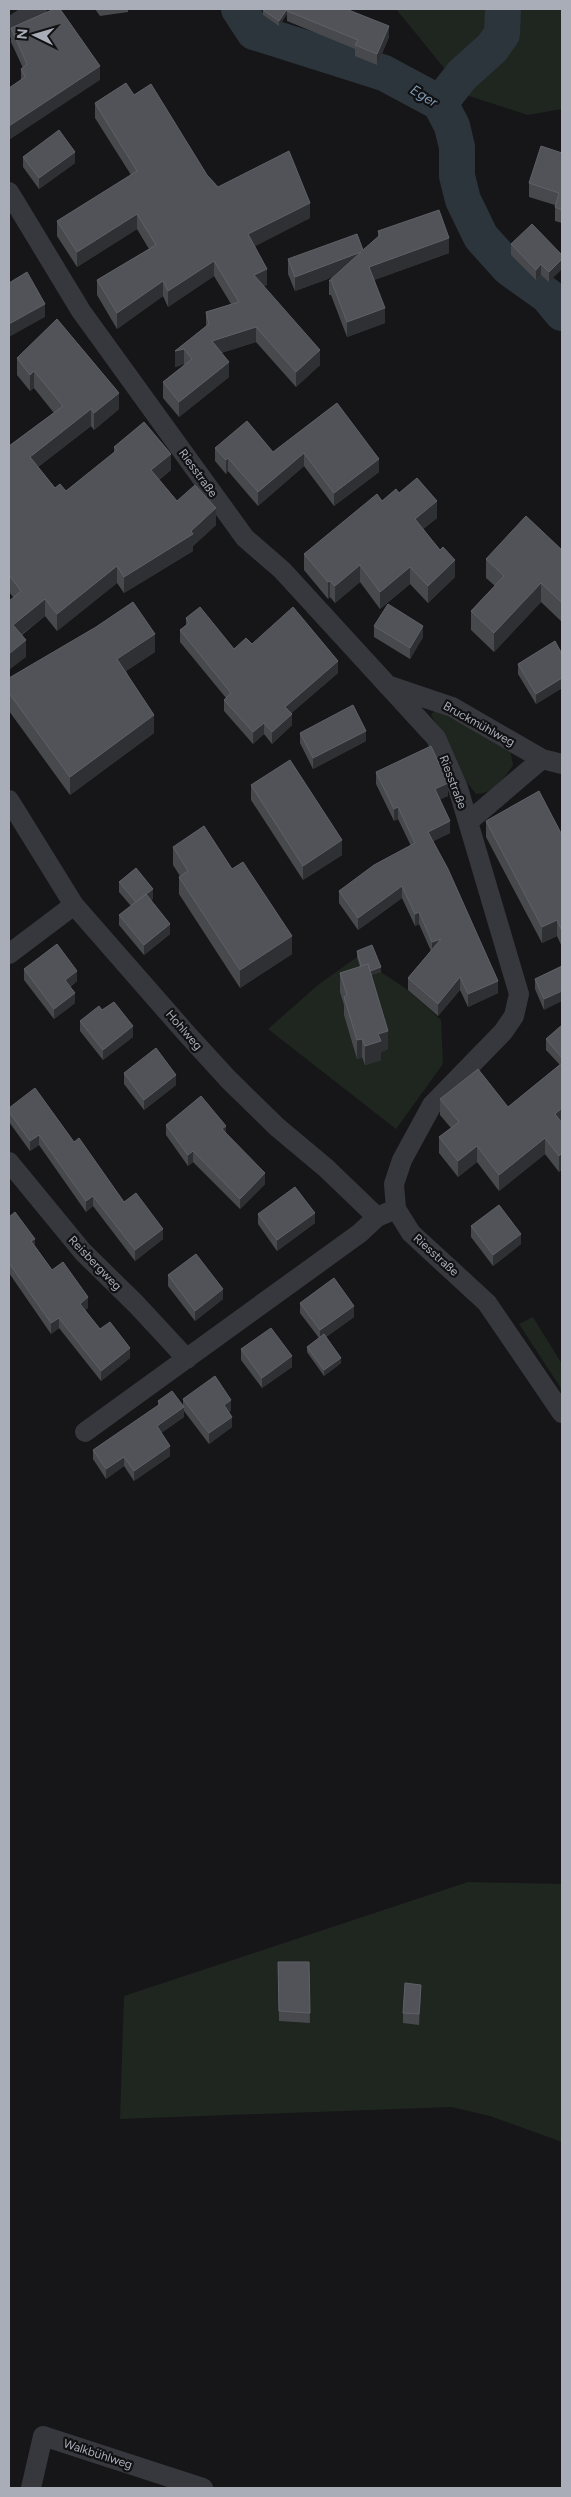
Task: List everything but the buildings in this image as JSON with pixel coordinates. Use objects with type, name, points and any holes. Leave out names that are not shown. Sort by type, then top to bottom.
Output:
[{"type":"street","points":[[9,28],[37,9]]},
{"type":"street","name":"Riesstraße","points":[[9,192],[81,311],[245,538],[282,570],[436,738],[458,788],[519,994],[514,1016],[503,1032],[432,1105],[402,1160],[394,1184],[396,1209],[411,1233],[487,1303],[562,1413]]},
{"type":"street","name":"Bruckmühlweg","points":[[385,684],[452,707],[542,759],[562,764]]},
{"type":"street","points":[[468,822],[542,759]]},
{"type":"street","name":"Hohlweg","points":[[9,800],[74,905],[228,1079],[377,1217]]},
{"type":"street","points":[[9,954],[74,905]]},
{"type":"street","name":"Reisbergweg","points":[[9,1162],[83,1252],[136,1304],[186,1359]]},
{"type":"street","points":[[85,1432],[360,1233],[377,1217],[396,1209]]},
{"type":"street","name":"Walkbühlweg","points":[[31,2488],[44,2436],[203,2488]]},
{"type":"shaded area","points":[[396,9],[562,9],[562,109],[528,115],[466,95]]},
{"type":"shaded area","points":[[435,710],[510,749],[513,765],[493,789],[476,794],[461,775],[449,745],[431,715]]},
{"type":"shaded area","points":[[357,957],[363,978],[381,972],[408,990],[441,1020],[443,1064],[396,1129],[268,1029],[318,985]]},
{"type":"shaded area","points":[[533,1317],[562,1364],[562,1390],[519,1324]]},
{"type":"shaded area","points":[[468,1882],[562,1884],[562,2142],[490,2116],[451,2107],[120,2119],[124,1996]]},
{"type":"waterway","name":"Eger","points":[[239,9],[254,32],[384,73],[440,103],[452,126],[457,147],[457,176],[463,200],[481,237],[509,268],[548,296],[562,313]]},
{"type":"waterway","points":[[440,103],[462,75],[492,48],[502,34],[503,9]]}]
